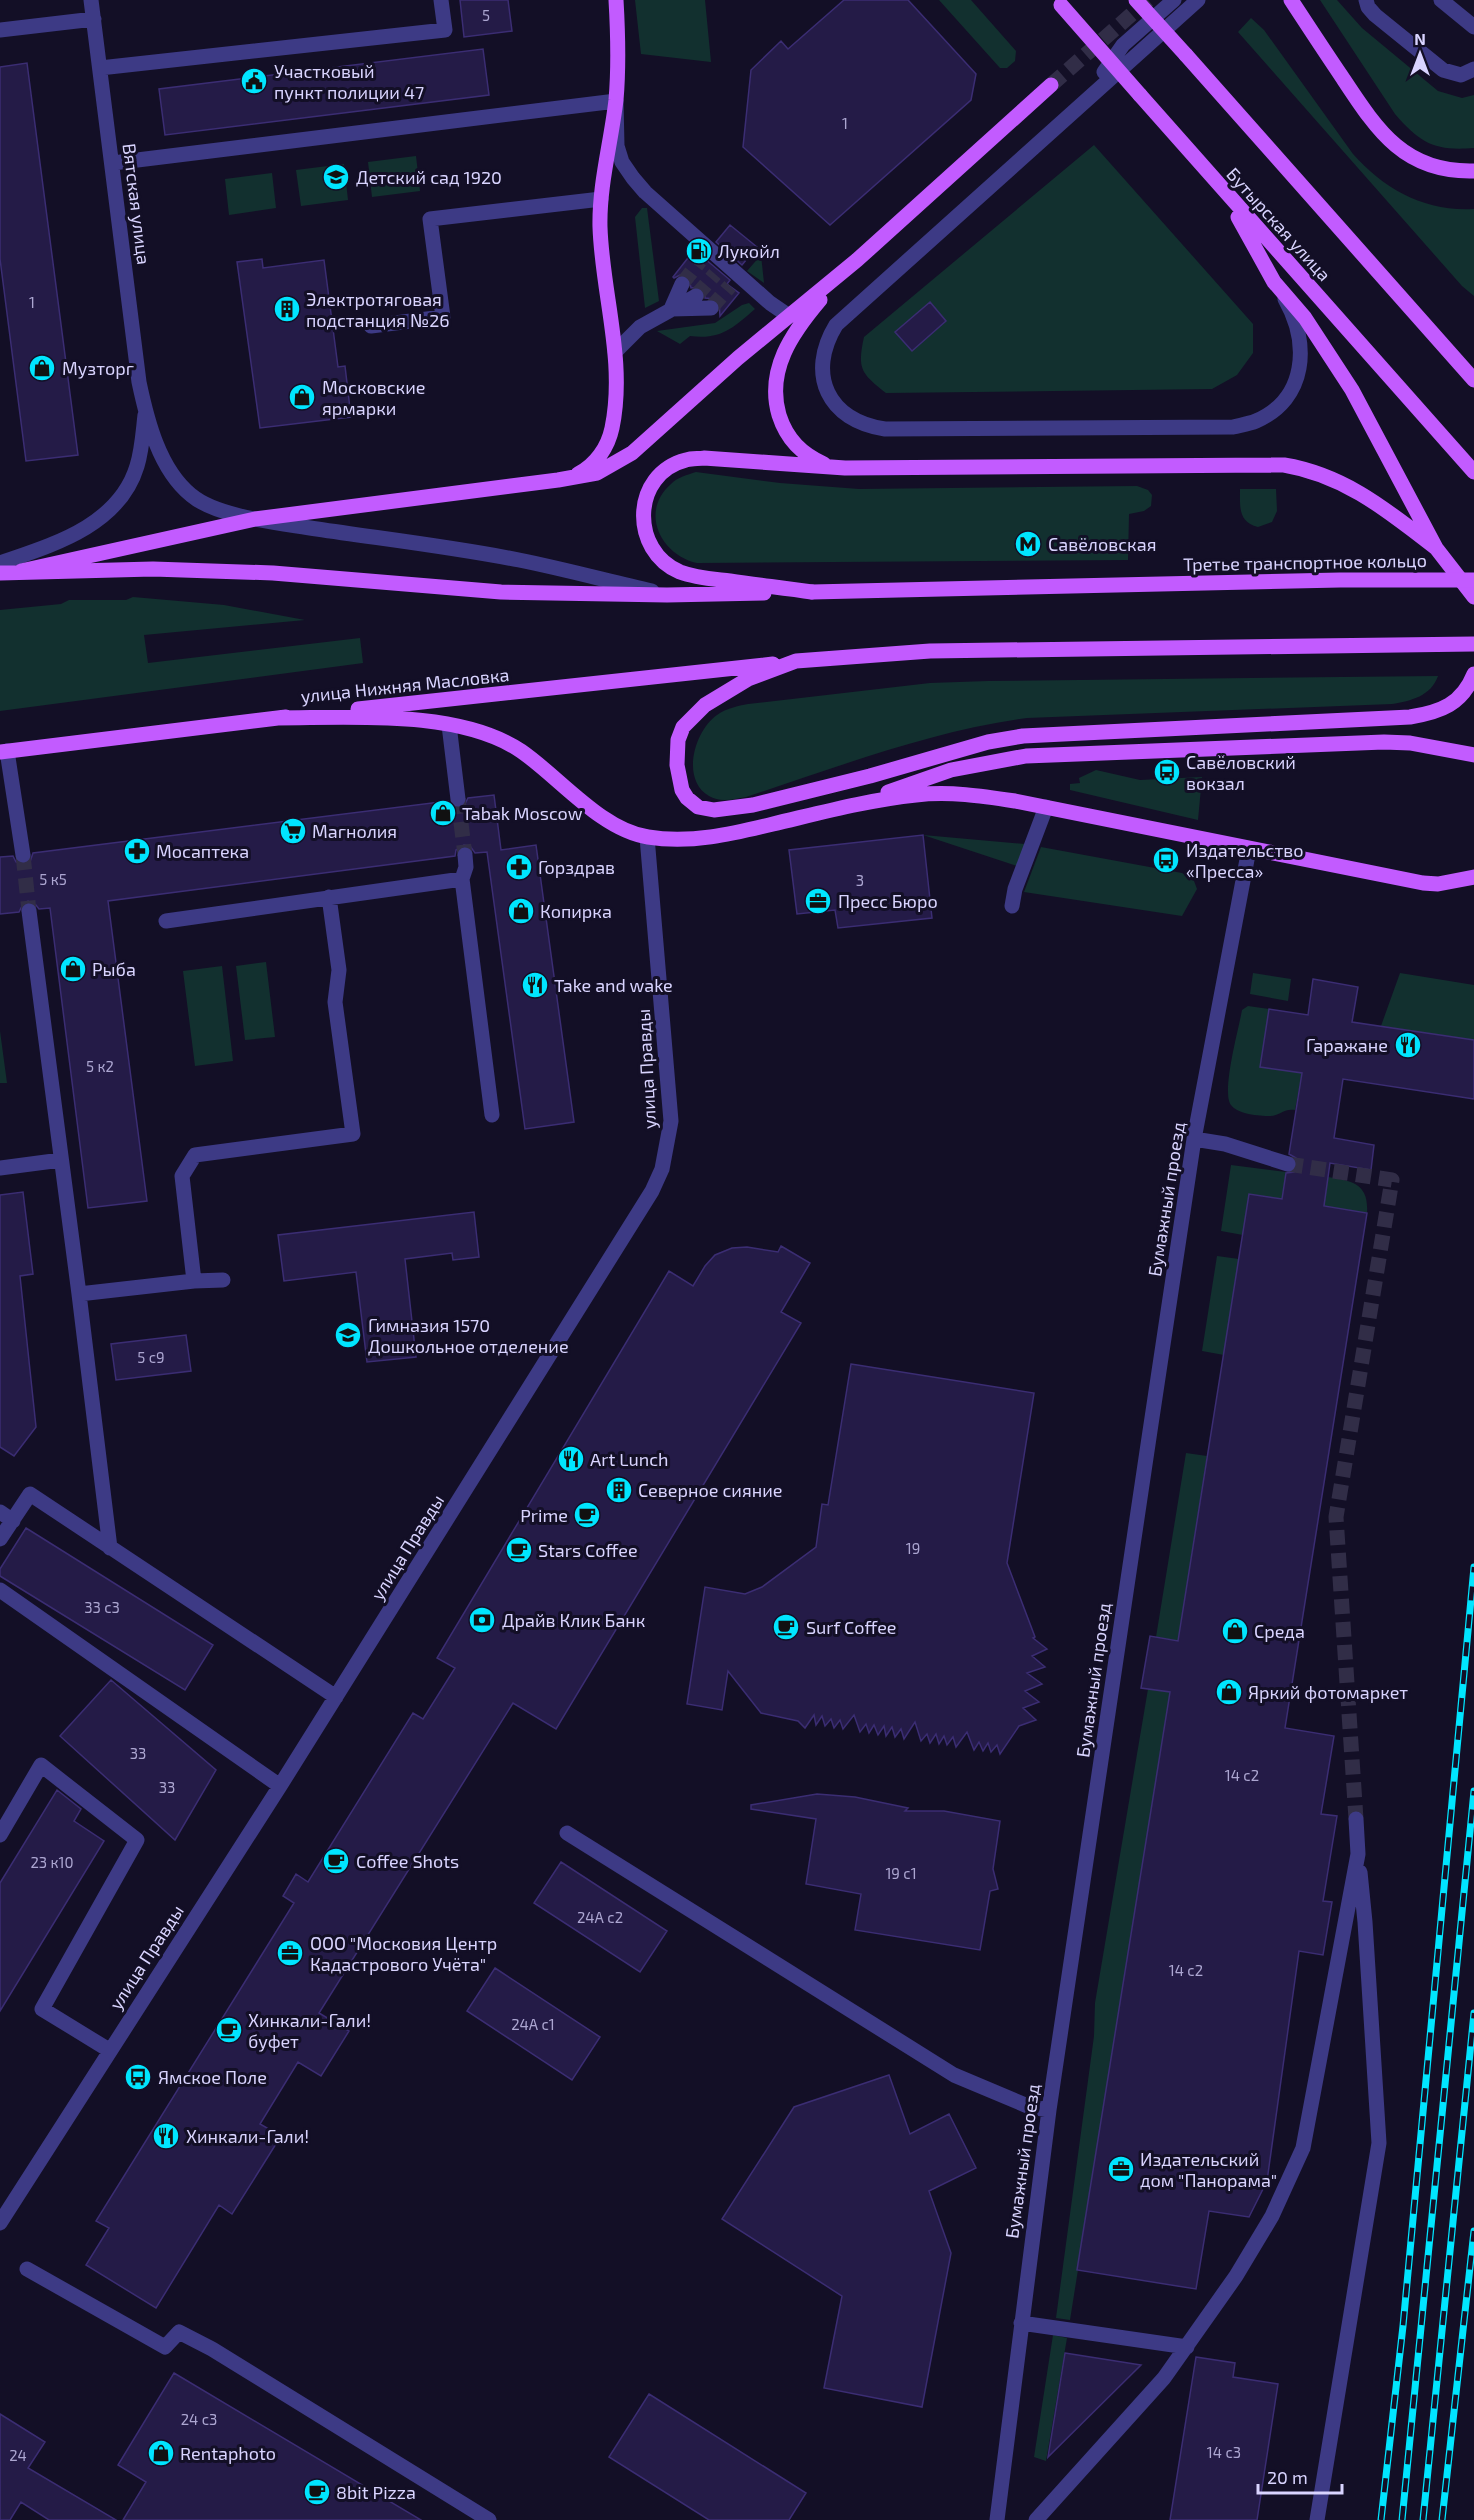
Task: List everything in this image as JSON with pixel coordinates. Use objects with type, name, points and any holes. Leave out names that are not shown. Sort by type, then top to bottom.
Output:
[{"type":"main road","points":[[558,480],[590,467],[604,449],[612,430],[614,416],[615,352],[602,261],[601,199],[616,101],[619,56],[616,0]]},
{"type":"main road","points":[[1136,0],[1474,380]]},
{"type":"main road","points":[[1291,0],[1364,110],[1392,143],[1428,166],[1474,171]]},
{"type":"main road","name":"Бутырская улица","points":[[1059,3],[1474,472]]},
{"type":"main road","points":[[0,573],[255,519],[597,473],[632,453],[738,358],[857,260],[1051,85]]},
{"type":"main road","points":[[1223,191],[1274,282],[1305,318],[1341,371],[1436,548],[1473,593]]},
{"type":"main road","points":[[845,468],[826,465],[812,458],[792,442],[779,414],[775,386],[782,356],[796,331],[820,298],[857,260]]},
{"type":"main road","points":[[812,592],[698,577],[679,572],[658,557],[648,542],[642,520],[644,501],[656,479],[669,467],[686,459],[704,458],[845,468],[1284,465],[1308,469],[1345,483],[1436,548]]},
{"type":"main road","points":[[21,570],[153,569],[273,573],[501,592],[667,595],[812,592]]},
{"type":"main road","name":"Третье транспортное кольцо","points":[[812,592],[1340,580],[1473,593]]},
{"type":"main road","points":[[1474,644],[930,651],[814,659],[780,666],[733,687],[705,705],[683,727],[678,740],[677,765],[682,790],[692,803],[698,807],[714,810],[753,805],[870,776],[988,742],[1023,736],[1416,716],[1442,709],[1455,702],[1466,691],[1474,674]]},
{"type":"main road","name":"улица Нижняя Масловка","points":[[3,751],[277,718],[814,659]]},
{"type":"main road","points":[[277,718],[393,718],[449,725],[490,735],[521,751],[582,802],[624,829],[647,837],[692,839],[715,837],[840,809],[914,795],[939,793],[980,796],[1046,807],[1423,883],[1456,882],[1474,877]]},
{"type":"main road","points":[[840,809],[951,770],[1026,756],[1384,742],[1410,743],[1474,755]]},
{"type":"street","name":"Вятская улица","points":[[92,0],[139,381],[145,412],[164,459],[179,484],[192,496],[209,506],[255,519],[519,560],[667,595]]},
{"type":"street","points":[[100,68],[445,30],[441,0]]},
{"type":"street","points":[[1080,106],[1124,45],[1174,0]]},
{"type":"street","points":[[1198,0],[836,325],[826,341],[822,358],[825,384],[837,408],[851,419],[867,427],[885,429],[1233,427],[1256,421],[1277,407],[1292,388],[1299,371],[1302,345],[1297,323],[1274,282]]},
{"type":"street","points":[[1366,0],[1368,7],[1375,15],[1443,70],[1461,75],[1474,69]]},
{"type":"street","points":[[1441,0],[1474,27]]},
{"type":"street","points":[[0,30],[94,18]]},
{"type":"street","points":[[113,164],[616,101],[617,146],[622,162],[645,192],[704,255],[735,281],[789,316]]},
{"type":"street","points":[[371,326],[442,317],[430,219],[601,199]]},
{"type":"street","points":[[671,309],[682,284]]},
{"type":"street","points":[[615,352],[640,327],[696,296]]},
{"type":"street","points":[[671,309],[711,308]]},
{"type":"street","name":"Вятская улица","points":[[0,562],[59,542],[89,526],[112,506],[128,488],[137,466],[145,412]]},
{"type":"street","points":[[449,725],[458,799]]},
{"type":"street","points":[[3,751],[23,855]]},
{"type":"street","points":[[1012,906],[1015,889],[1046,807]]},
{"type":"street","name":"улица Правды","points":[[0,2223],[280,1786],[652,1191],[662,1169],[671,1121],[647,837]]},
{"type":"street","name":"Бумажный проезд","points":[[997,2520],[1049,2110],[1194,1139],[1249,849]]},
{"type":"street","points":[[465,855],[466,867],[462,879],[492,1116]]},
{"type":"street","points":[[166,921],[462,879]]},
{"type":"street","points":[[194,1281],[182,1176],[195,1155],[353,1134],[336,1002],[339,970],[329,897]]},
{"type":"street","points":[[29,910],[110,1548]]},
{"type":"street","points":[[1194,1139],[1225,1144],[1288,1164]]},
{"type":"street","points":[[0,1168],[62,1160]]},
{"type":"street","points":[[79,1294],[194,1281],[223,1280]]},
{"type":"street","points":[[0,1539],[6,1516],[30,1494],[336,1696]]},
{"type":"street","points":[[0,1590],[280,1786]]},
{"type":"street","points":[[0,1835],[41,1765],[136,1840],[42,2009],[109,2050]]},
{"type":"street","points":[[1317,2520],[1379,2143],[1356,1819]]},
{"type":"street","points":[[567,1833],[954,2075],[1030,2107],[1049,2110]]},
{"type":"street","points":[[1036,2520],[1164,2378],[1236,2276],[1272,2216],[1303,2148],[1358,1854]]},
{"type":"street","points":[[27,2269],[165,2347],[179,2332],[212,2349],[489,2520]]},
{"type":"street","points":[[1022,2323],[1187,2347]]},
{"type":"green space","points":[[635,0],[705,0],[711,62],[641,54]]},
{"type":"green space","points":[[939,0],[971,0],[1016,51],[1015,61],[1007,68],[1000,68]]},
{"type":"green space","points":[[1320,0],[1337,0],[1362,28],[1438,91],[1462,98],[1474,95],[1474,148],[1449,148],[1430,143],[1421,139],[1404,124],[1395,114]]},
{"type":"green space","points":[[1251,18],[1264,30],[1353,154],[1365,167],[1392,188],[1422,202],[1439,207],[1474,209],[1474,296],[1462,286],[1238,32]]},
{"type":"green space","points":[[1094,145],[1253,324],[1253,353],[1237,375],[1212,389],[886,393],[871,380],[861,364],[864,337]]},
{"type":"green space","points":[[416,156],[420,191],[372,197],[368,162]]},
{"type":"green space","points":[[344,164],[348,200],[301,206],[296,170]]},
{"type":"green space","points":[[272,173],[276,208],[229,215],[225,179]]},
{"type":"green space","points":[[642,208],[647,208],[659,301],[645,308],[635,217]]},
{"type":"green space","points":[[761,255],[764,283],[747,271]]},
{"type":"green space","points":[[749,303],[755,309],[733,327],[718,334],[690,336],[680,344],[657,331],[715,323],[742,305]]},
{"type":"green space","points":[[696,472],[780,483],[859,489],[1137,486],[1148,490],[1152,495],[1151,506],[1144,511],[1129,514],[1128,560],[697,563],[673,551],[659,531],[656,519],[656,507],[661,495],[683,476]]},
{"type":"green space","points":[[1240,489],[1276,489],[1277,511],[1272,522],[1258,527],[1251,525],[1244,518]]},
{"type":"green space","points":[[133,597],[224,605],[305,620],[144,635],[148,663],[360,638],[363,663],[0,711],[0,610],[61,604],[69,600],[126,600]]},
{"type":"green space","points":[[1438,676],[1435,683],[1425,693],[1413,699],[1392,704],[1027,718],[991,724],[920,741],[746,797],[732,799],[722,800],[709,796],[700,788],[693,767],[697,743],[709,722],[725,711],[748,704],[930,683]]},
{"type":"green space","points":[[1096,770],[1140,780],[1202,777],[1198,820],[1070,790],[1070,784],[1080,783],[1079,778]]},
{"type":"green space","points":[[923,835],[1025,844],[1017,866]]},
{"type":"green space","points":[[1041,847],[1182,873],[1194,881],[1197,889],[1182,916],[1024,892]]},
{"type":"green space","points":[[266,962],[275,1037],[245,1040],[236,966]]},
{"type":"green space","points":[[222,966],[233,1061],[195,1066],[183,971]]},
{"type":"green space","points":[[1253,973],[1291,979],[1288,1001],[1250,994]]},
{"type":"green space","points":[[1400,973],[1474,985],[1474,1040],[1381,1026]]},
{"type":"green space","points":[[1248,1006],[1269,1009],[1302,1073],[1295,1110],[1287,1110],[1273,1116],[1260,1116],[1243,1112],[1231,1105],[1228,1098],[1229,1074],[1242,1010]]},
{"type":"green space","points":[[0,1031],[7,1083],[0,1083]]},
{"type":"green space","points":[[1231,1165],[1286,1172],[1282,1199],[1243,1235],[1221,1231]]},
{"type":"green space","points":[[1328,1177],[1345,1180],[1358,1186],[1365,1196],[1367,1213],[1324,1206]]},
{"type":"green space","points":[[1217,1256],[1239,1259],[1224,1355],[1202,1351]]},
{"type":"green space","points":[[1186,1453],[1207,1456],[1178,1641],[1156,1637]]},
{"type":"green space","points":[[1148,1689],[1170,1692],[1070,2320],[1056,2318],[1094,2036],[1095,2003]]},
{"type":"green space","points":[[1053,2335],[1067,2338],[1046,2461],[1034,2457]]},
{"type":"building","points":[[460,0],[508,0],[512,31],[464,37]]},
{"type":"building","points":[[844,0],[908,0],[976,74],[971,100],[830,225],[743,147],[751,70],[781,41],[788,49]]},
{"type":"building","points":[[483,49],[489,95],[165,135],[159,89]]},
{"type":"building","points":[[27,63],[78,455],[26,461],[0,259],[0,67]]},
{"type":"building","points":[[730,225],[757,247],[742,265],[716,242]]},
{"type":"building","points":[[691,254],[701,262],[704,258],[730,280],[727,284],[739,293],[720,316],[719,302],[705,298],[705,292],[700,287],[691,288],[689,278],[682,274],[673,277]]},
{"type":"building","points":[[262,259],[263,268],[324,260],[338,367],[345,366],[351,417],[260,428],[237,262]]},
{"type":"building","points":[[930,302],[946,321],[912,351],[895,332]]},
{"type":"building","points":[[494,795],[501,850],[536,845],[574,1122],[525,1129],[487,852],[475,853],[470,846],[464,845],[456,850],[455,856],[108,901],[147,1201],[88,1208],[50,908],[39,909],[28,901],[23,904],[19,912],[0,914],[0,857],[13,856],[16,862],[24,865],[30,862],[33,853],[448,801],[459,809],[464,806],[468,798]]},
{"type":"building","points":[[923,835],[932,918],[838,928],[835,910],[797,914],[789,850]]},
{"type":"building","points":[[1313,979],[1358,987],[1352,1022],[1474,1040],[1474,1099],[1343,1079],[1334,1138],[1374,1145],[1371,1170],[1330,1163],[1324,1206],[1367,1213],[1285,1728],[1334,1736],[1321,1814],[1337,1816],[1323,1901],[1332,1902],[1323,1955],[1299,1951],[1267,2181],[1249,2217],[1209,2211],[1196,2289],[1077,2270],[1170,1692],[1141,1688],[1150,1636],[1178,1641],[1249,1194],[1282,1199],[1286,1173],[1294,1172],[1297,1166],[1296,1158],[1289,1154],[1302,1073],[1260,1067],[1269,1009],[1308,1015]]},
{"type":"building","points":[[23,1192],[33,1274],[20,1276],[36,1427],[14,1456],[0,1447],[0,1195]]},
{"type":"building","points":[[474,1212],[479,1257],[453,1260],[452,1253],[405,1259],[416,1357],[367,1362],[356,1272],[284,1281],[278,1235]]},
{"type":"building","points":[[781,1246],[810,1263],[781,1312],[801,1323],[556,1729],[513,1703],[319,2013],[349,2031],[321,2076],[298,2062],[260,2124],[281,2136],[232,2214],[219,2205],[156,2308],[86,2265],[109,2228],[96,2221],[294,1903],[283,1896],[296,1874],[308,1882],[413,1713],[423,1719],[455,1668],[437,1658],[669,1271],[693,1286],[715,1255],[732,1248],[747,1247],[778,1252]]},
{"type":"building","points":[[186,1335],[191,1371],[116,1380],[111,1344]]},
{"type":"building","points":[[851,1364],[1034,1393],[1007,1563],[1035,1637],[1033,1638],[1047,1649],[1032,1656],[1045,1667],[1027,1673],[1042,1684],[1025,1691],[1039,1702],[1023,1708],[1036,1720],[1019,1726],[1000,1754],[997,1745],[991,1752],[988,1743],[983,1751],[979,1742],[974,1750],[967,1732],[956,1747],[953,1737],[947,1745],[944,1736],[939,1744],[936,1734],[930,1743],[927,1734],[921,1741],[915,1722],[904,1739],[901,1729],[895,1737],[892,1727],[886,1736],[884,1726],[878,1735],[874,1725],[869,1733],[866,1724],[860,1732],[854,1715],[843,1729],[840,1720],[834,1728],[831,1719],[825,1726],[822,1716],[816,1725],[814,1715],[805,1728],[798,1721],[761,1713],[728,1671],[722,1710],[687,1704],[705,1587],[745,1594],[762,1587],[816,1547],[822,1504],[828,1505]]},
{"type":"building","points":[[26,1528],[213,1645],[185,1690],[0,1576],[0,1569]]},
{"type":"building","points":[[111,1680],[216,1770],[175,1840],[60,1736]]},
{"type":"building","points":[[57,1790],[81,1809],[74,1821],[104,1841],[0,2011],[0,1883]]},
{"type":"building","points":[[817,1794],[855,1797],[908,1808],[905,1811],[944,1811],[1000,1821],[993,1869],[998,1889],[990,1891],[980,1950],[855,1930],[861,1894],[806,1884],[816,1819],[751,1809],[751,1805]]},
{"type":"building","points":[[561,1862],[667,1931],[640,1972],[534,1903]]},
{"type":"building","points":[[495,1968],[600,2037],[572,2080],[467,2011]]},
{"type":"building","points":[[889,2075],[910,2134],[949,2114],[976,2168],[929,2191],[951,2253],[922,2407],[824,2388],[842,2296],[722,2219],[794,2107]]},
{"type":"building","points":[[1065,2353],[1141,2365],[1048,2457]]},
{"type":"building","points":[[1196,2357],[1235,2363],[1233,2377],[1278,2384],[1257,2520],[1170,2520]]},
{"type":"building","points":[[174,2373],[421,2520],[123,2520],[146,2482],[118,2465]]},
{"type":"building","points":[[649,2394],[806,2493],[789,2520],[709,2520],[609,2457]]},
{"type":"building","points":[[0,2414],[45,2442],[28,2468],[116,2520],[49,2520],[21,2502],[10,2520],[0,2520]]},
{"type":"tunnel","points":[[1051,85],[1148,0]]},
{"type":"tunnel","points":[[682,284],[700,261]]},
{"type":"tunnel","points":[[696,296],[715,274]]},
{"type":"tunnel","points":[[711,308],[730,286]]},
{"type":"tunnel","points":[[458,799],[465,855]]},
{"type":"tunnel","points":[[23,855],[29,911]]},
{"type":"tunnel","points":[[1288,1164],[1392,1180],[1336,1517],[1356,1819]]},
{"type":"railway","points":[[1381,2520],[1403,2326],[1474,1567]]},
{"type":"railway","points":[[1402,2520],[1474,1791]]},
{"type":"railway","points":[[1423,2520],[1474,2013]]},
{"type":"railway","points":[[1442,2520],[1474,2231]]},
{"type":"place","name":"Участковый пункт полиции 47","points":[[254,81]]},
{"type":"place","name":"Детский сад 1920","points":[[336,177]]},
{"type":"place","name":"Лукойл","points":[[699,251]]},
{"type":"place","name":"Электротяговая подстанция №26","points":[[287,309]]},
{"type":"place","name":"Музторг","points":[[42,368]]},
{"type":"place","name":"Московские ярмарки","points":[[302,397]]},
{"type":"place","name":"Савёловская","points":[[1028,544]]},
{"type":"place","name":"Савёловский вокзал","points":[[1167,772]]},
{"type":"place","name":"Tabak Moscow","points":[[443,813]]},
{"type":"place","name":"Магнолия","points":[[293,831]]},
{"type":"place","name":"Мосаптека","points":[[137,851]]},
{"type":"place","name":"Издательство «Пресса»","points":[[1166,860]]},
{"type":"place","name":"Горздрав","points":[[519,867]]},
{"type":"place","name":"Пресс Бюро","points":[[818,901]]},
{"type":"place","name":"Копирка","points":[[521,911]]},
{"type":"place","name":"Рыба","points":[[73,969]]},
{"type":"place","name":"Take and wake","points":[[535,985]]},
{"type":"place","name":"Гаражане","points":[[1408,1045]]},
{"type":"place","name":"Гимназия 1570 Дошкольное отделение","points":[[348,1335]]},
{"type":"place","name":"Art Lunch","points":[[571,1459]]},
{"type":"place","name":"Северное сияние","points":[[619,1490]]},
{"type":"place","name":"Prime","points":[[587,1515]]},
{"type":"place","name":"Stars Coffee","points":[[519,1550]]},
{"type":"place","name":"Драйв Клик Банк","points":[[482,1620]]},
{"type":"place","name":"Surf Coffee","points":[[786,1627]]},
{"type":"place","name":"Среда","points":[[1235,1631]]},
{"type":"place","name":"Яркий фотомаркет","points":[[1229,1692]]},
{"type":"place","name":"Coffee Shots","points":[[336,1861]]},
{"type":"place","name":"ООО \"Московия Центр Кадастрового Учёта\"","points":[[290,1953]]},
{"type":"place","name":"Хинкали-Гали! буфет","points":[[229,2030]]},
{"type":"place","name":"Ямское Поле","points":[[138,2077]]},
{"type":"place","name":"Хинкали-Гали!","points":[[166,2136]]},
{"type":"place","name":"Издательский дом \"Панорама\"","points":[[1121,2169]]},
{"type":"place","name":"Rentaphoto","points":[[161,2453]]},
{"type":"place","name":"8bit Pizza","points":[[317,2492]]}]
